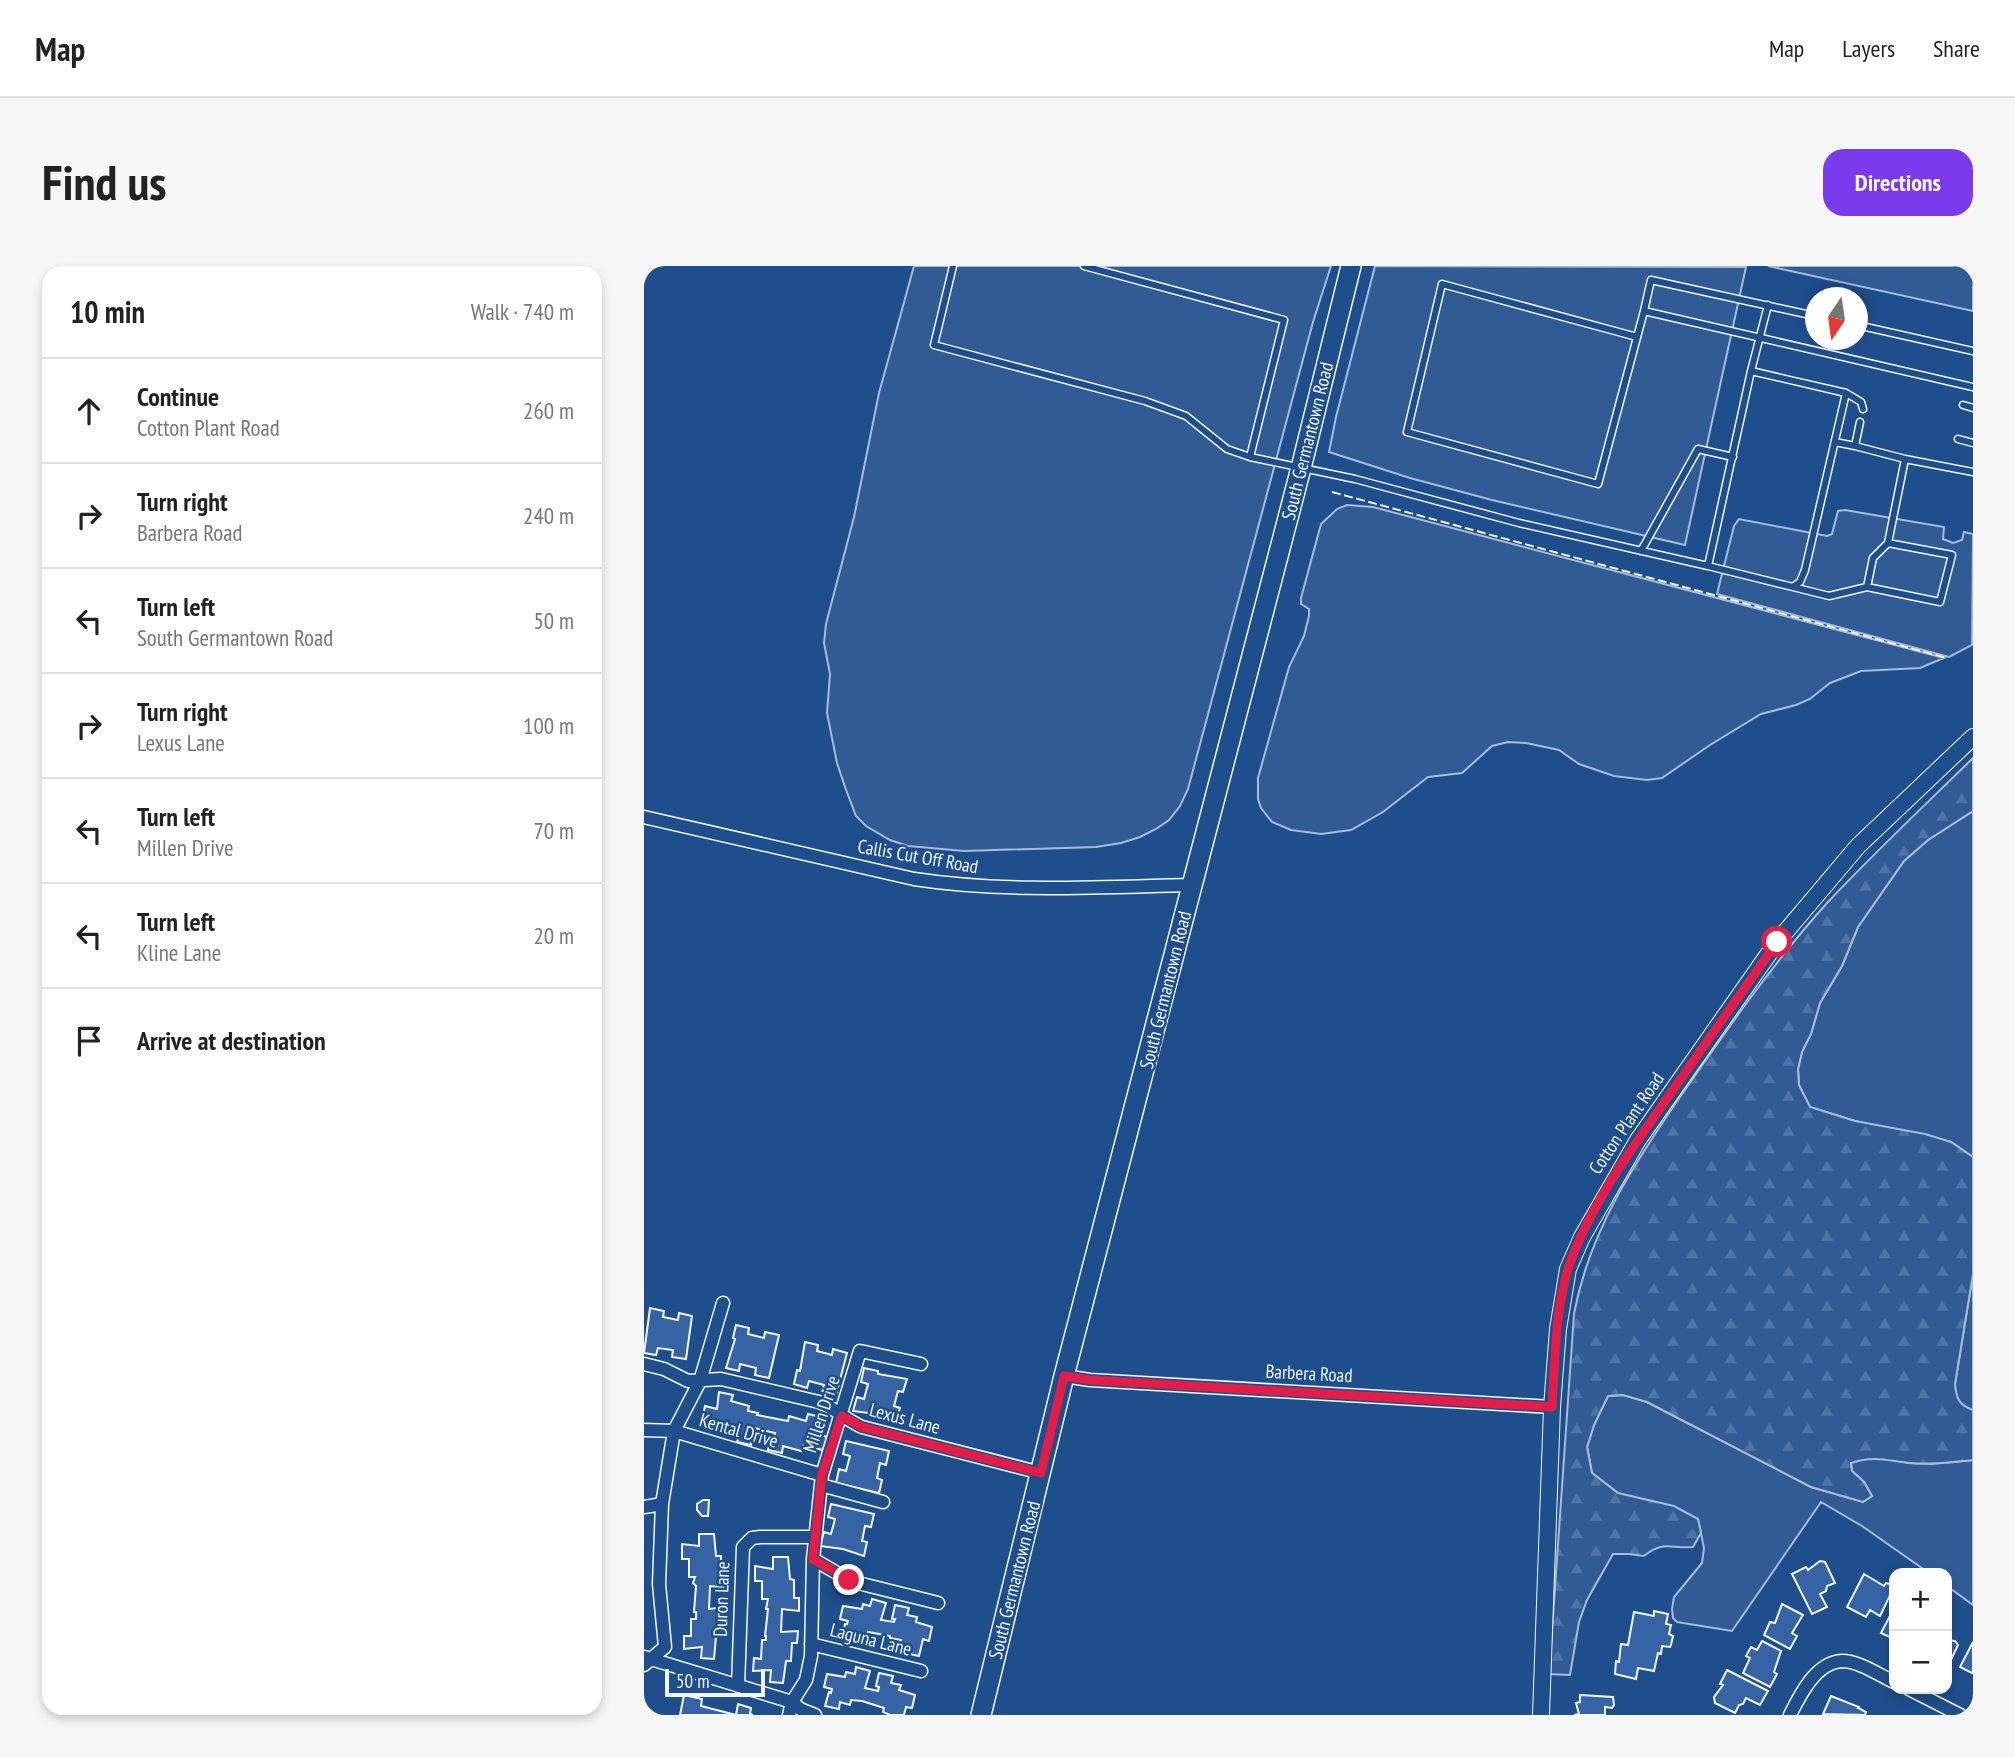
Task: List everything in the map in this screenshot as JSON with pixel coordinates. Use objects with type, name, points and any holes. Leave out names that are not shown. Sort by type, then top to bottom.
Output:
[{"type":"main road","name":"South Germantown Road","points":[[981,1715],[1064,1376],[1301,468],[1351,266]]},
{"type":"street","name":"Cotton Plant Road","points":[[1541,1715],[1552,1407],[1558,1329],[1568,1269],[1582,1237],[1626,1159],[1777,942],[1858,846],[1973,737]]},
{"type":"street","name":"Callis Cut Off Road","points":[[644,817],[901,876],[954,885],[1060,888],[1192,885]]},
{"type":"street","points":[[646,1661],[665,1647],[659,1584],[663,1504],[674,1431],[700,1381],[723,1303]]},
{"type":"street","name":"Millen Drive","points":[[789,1715],[792,1702],[808,1673],[813,1559],[821,1480],[860,1351],[921,1364]]},
{"type":"street","name":"Lexus Lane","points":[[644,1364],[688,1381],[721,1379],[781,1392],[828,1405],[862,1427],[1041,1473]]},
{"type":"street","name":"Barbera Road","points":[[1064,1376],[1090,1380],[1552,1407]]},
{"type":"street","name":"Kental Drive","points":[[644,1430],[674,1431],[883,1502]]},
{"type":"street","points":[[644,1507],[663,1504]]},
{"type":"street","name":"Duron Lane","points":[[738,1686],[743,1547],[752,1538],[760,1536],[815,1537]]},
{"type":"street","points":[[813,1559],[849,1580],[938,1603]]},
{"type":"street","name":"Laguna Lane","points":[[811,1644],[921,1671]]},
{"type":"street","points":[[646,1661],[792,1702],[800,1709],[815,1715]]},
{"type":"street","points":[[1790,1715],[1812,1679],[1827,1666],[1839,1661],[1858,1665],[1889,1680]]},
{"type":"street","points":[[1919,1694],[1960,1715]]},
{"type":"lane","points":[[953,266],[934,345],[1145,401],[1186,416],[1227,449],[1250,457],[1355,479],[1519,523],[1829,596],[1867,587],[1940,602],[1952,555],[1888,543]]},
{"type":"lane","points":[[1084,266],[1284,320],[1250,457]]},
{"type":"lane","points":[[1637,337],[1442,284],[1407,432],[1598,484],[1637,337],[1651,280],[1805,314]]},
{"type":"lane","points":[[1708,566],[1768,305]]},
{"type":"lane","points":[[1644,310],[1973,387]]},
{"type":"lane","points":[[1868,327],[1973,351]]},
{"type":"lane","points":[[1751,371],[1846,393],[1861,402],[1863,409]]},
{"type":"lane","points":[[1793,587],[1800,582],[1805,570],[1846,393]]},
{"type":"lane","points":[[1963,405],[1973,408]]},
{"type":"lane","points":[[1855,446],[1860,422]]},
{"type":"lane","points":[[1958,439],[1973,443]]},
{"type":"lane","points":[[1835,442],[1973,472]]},
{"type":"lane","points":[[1642,551],[1699,449],[1733,457]]},
{"type":"lane","points":[[1867,587],[1873,558],[1888,543],[1905,459]]},
{"type":"shaded area","points":[[914,266],[1331,266],[1313,322],[1188,789],[1169,820],[1140,837],[1096,847],[964,851],[908,846],[890,840],[866,826],[856,816],[837,763],[827,713],[830,674],[824,643],[826,624],[854,517],[879,393]]},
{"type":"shaded area","points":[[1375,266],[1746,267],[1685,545],[1492,500],[1329,452]]},
{"type":"shaded area","points":[[1768,266],[1973,266],[1973,311],[1868,287]]},
{"type":"shaded area","points":[[1347,505],[1373,507],[1944,658],[1920,668],[1861,671],[1830,683],[1810,699],[1761,714],[1662,778],[1647,780],[1614,776],[1579,764],[1559,750],[1508,742],[1492,746],[1462,773],[1428,777],[1383,812],[1351,830],[1321,834],[1291,830],[1272,822],[1261,808],[1258,778],[1289,667],[1304,636],[1309,616],[1309,609],[1301,604],[1301,598],[1321,524],[1337,509]]},
{"type":"shaded area","points":[[1838,511],[1944,527],[1943,539],[1953,543],[1962,540],[1964,532],[1973,534],[1972,645],[1949,657],[1717,594],[1734,526],[1739,519],[1827,536],[1832,534]]},
{"type":"shaded area","points":[[1973,811],[1973,1157],[1951,1142],[1855,1121],[1810,1107],[1799,1085],[1798,1069],[1820,1003],[1842,966],[1858,927],[1904,861],[1928,840]]},
{"type":"shaded area","points":[[1973,1274],[1973,1410],[1964,1407],[1956,1397],[1955,1384]]},
{"type":"shaded area","points":[[1623,1395],[1647,1402],[1811,1487],[1863,1502],[1872,1496],[1864,1482],[1852,1471],[1851,1463],[1862,1459],[1885,1458],[1931,1464],[1973,1460],[1973,1605],[1952,1590],[1952,1568],[1922,1568],[1862,1526],[1821,1502],[1732,1631],[1677,1622],[1673,1618],[1674,1597],[1702,1563],[1704,1548],[1698,1519],[1618,1493],[1592,1473],[1587,1447],[1608,1396]]},
{"type":"green space","points":[[1973,758],[1973,811],[1928,840],[1904,861],[1858,927],[1842,966],[1820,1003],[1798,1069],[1799,1085],[1810,1107],[1855,1121],[1925,1134],[1951,1142],[1973,1157],[1973,1274],[1955,1384],[1959,1400],[1973,1410],[1973,1460],[1927,1464],[1874,1459],[1851,1463],[1852,1471],[1864,1482],[1872,1496],[1863,1502],[1811,1487],[1647,1402],[1623,1395],[1608,1396],[1587,1447],[1592,1473],[1618,1493],[1674,1506],[1698,1519],[1701,1533],[1693,1547],[1662,1547],[1644,1556],[1613,1554],[1587,1600],[1579,1622],[1570,1675],[1549,1674],[1574,1314],[1590,1255],[1602,1227],[1630,1173],[1663,1122],[1769,973],[1845,884]]},
{"type":"building","points":[[650,1308],[664,1311],[663,1317],[678,1320],[679,1313],[692,1316],[686,1359],[672,1357],[673,1350],[658,1348],[656,1355],[644,1353]]},
{"type":"building","points":[[736,1325],[749,1328],[748,1334],[764,1338],[765,1332],[779,1335],[769,1378],[755,1375],[756,1368],[740,1364],[739,1371],[726,1368],[735,1339]]},
{"type":"building","points":[[805,1342],[818,1345],[817,1351],[832,1355],[833,1349],[847,1353],[836,1395],[822,1392],[824,1385],[809,1381],[807,1388],[794,1384],[797,1370],[800,1371]]},
{"type":"building","points":[[864,1368],[878,1371],[878,1374],[907,1379],[903,1392],[898,1391],[894,1406],[900,1408],[896,1421],[876,1414],[853,1411],[857,1397],[864,1399],[868,1384],[861,1382]]},
{"type":"building","points":[[719,1392],[733,1395],[731,1401],[749,1406],[748,1411],[758,1413],[757,1415],[788,1421],[789,1416],[806,1421],[808,1414],[821,1417],[817,1434],[827,1437],[823,1450],[803,1446],[801,1451],[783,1446],[782,1453],[768,1450],[771,1437],[774,1437],[775,1433],[754,1428],[751,1445],[737,1442],[739,1435],[722,1431],[724,1426],[702,1420],[705,1406],[717,1409]]},
{"type":"building","points":[[846,1441],[889,1451],[886,1465],[880,1463],[877,1478],[882,1480],[879,1493],[836,1483],[839,1469],[846,1471],[850,1456],[843,1454]]},
{"type":"building","points":[[709,1500],[708,1516],[702,1516],[697,1510],[697,1504]]},
{"type":"building","points":[[831,1504],[874,1514],[871,1527],[865,1526],[862,1541],[867,1542],[864,1556],[843,1549],[820,1546],[824,1532],[831,1534],[835,1519],[828,1517]]},
{"type":"building","points":[[699,1534],[714,1534],[716,1556],[721,1556],[721,1574],[727,1574],[727,1588],[710,1586],[709,1609],[727,1607],[727,1619],[721,1619],[721,1637],[716,1637],[714,1659],[701,1658],[702,1647],[684,1649],[684,1636],[691,1636],[691,1619],[696,1619],[696,1586],[693,1583],[695,1577],[689,1577],[689,1559],[682,1559],[682,1544],[699,1546]]},
{"type":"building","points":[[773,1557],[788,1557],[790,1579],[794,1580],[794,1598],[799,1598],[799,1611],[782,1609],[781,1632],[798,1631],[797,1643],[792,1643],[791,1661],[786,1661],[783,1683],[770,1682],[771,1670],[753,1671],[754,1658],[761,1659],[762,1640],[766,1640],[768,1609],[768,1599],[762,1599],[762,1581],[755,1581],[755,1566],[773,1569]]},
{"type":"building","points":[[1820,1561],[1825,1562],[1835,1583],[1827,1586],[1826,1591],[1820,1594],[1827,1607],[1812,1614],[1792,1574],[1806,1567],[1808,1570]]},
{"type":"building","points":[[1864,1574],[1884,1586],[1886,1583],[1889,1584],[1889,1597],[1880,1616],[1870,1610],[1866,1617],[1847,1607]]},
{"type":"building","points":[[872,1599],[886,1603],[881,1620],[894,1622],[895,1619],[892,1619],[895,1605],[909,1608],[907,1615],[917,1617],[916,1622],[932,1627],[929,1641],[923,1639],[919,1656],[905,1653],[907,1646],[900,1645],[901,1640],[890,1636],[868,1632],[867,1636],[857,1634],[855,1641],[842,1638],[848,1621],[840,1619],[843,1606],[862,1609],[863,1604],[870,1606]]},
{"type":"building","points":[[1782,1604],[1803,1615],[1792,1633],[1797,1636],[1790,1649],[1764,1635],[1770,1622],[1775,1623]]},
{"type":"building","points":[[1654,1611],[1668,1614],[1666,1624],[1671,1625],[1669,1634],[1673,1636],[1670,1647],[1662,1646],[1654,1671],[1638,1668],[1636,1679],[1615,1674],[1621,1644],[1628,1645],[1634,1612],[1654,1616]]},
{"type":"building","points":[[1889,1618],[1889,1637],[1881,1633]]},
{"type":"building","points":[[1762,1641],[1781,1651],[1774,1672],[1777,1674],[1770,1687],[1743,1673],[1750,1658],[1746,1656],[1751,1647],[1757,1650]]},
{"type":"building","points":[[1952,1641],[1958,1645],[1952,1658]]},
{"type":"building","points":[[1973,1642],[1973,1672],[1972,1673],[1960,1667]]},
{"type":"building","points":[[856,1667],[870,1671],[865,1688],[878,1691],[879,1687],[876,1686],[879,1673],[893,1676],[891,1683],[901,1685],[899,1690],[915,1695],[912,1708],[906,1707],[904,1715],[890,1715],[883,1712],[884,1708],[862,1701],[851,1700],[850,1705],[840,1702],[839,1709],[825,1706],[832,1689],[824,1687],[827,1674],[845,1677],[846,1672],[855,1674]]},
{"type":"building","points":[[1727,1670],[1768,1691],[1760,1705],[1746,1698],[1735,1713],[1715,1703],[1714,1697],[1723,1685],[1720,1684]]},
{"type":"building","points":[[684,1695],[702,1699],[701,1706],[736,1715],[680,1715]]},
{"type":"building","points":[[1580,1695],[1613,1697],[1614,1705],[1612,1708],[1605,1707],[1605,1715],[1574,1715],[1579,1714],[1576,1703],[1580,1702]]},
{"type":"building","points":[[1831,1696],[1859,1707],[1866,1712],[1865,1715],[1823,1714]]},
{"type":"building","points":[[738,1704],[751,1708],[750,1714],[753,1715],[736,1715]]},
{"type":"fence","points":[[1332,492],[1947,658]]},
{"type":"route","points":[[849,1580],[813,1559],[822,1475],[842,1416],[862,1427],[1041,1473],[1064,1376],[1090,1380],[1552,1407],[1562,1299],[1568,1269],[1582,1237],[1607,1189],[1638,1140],[1777,942]]}]
